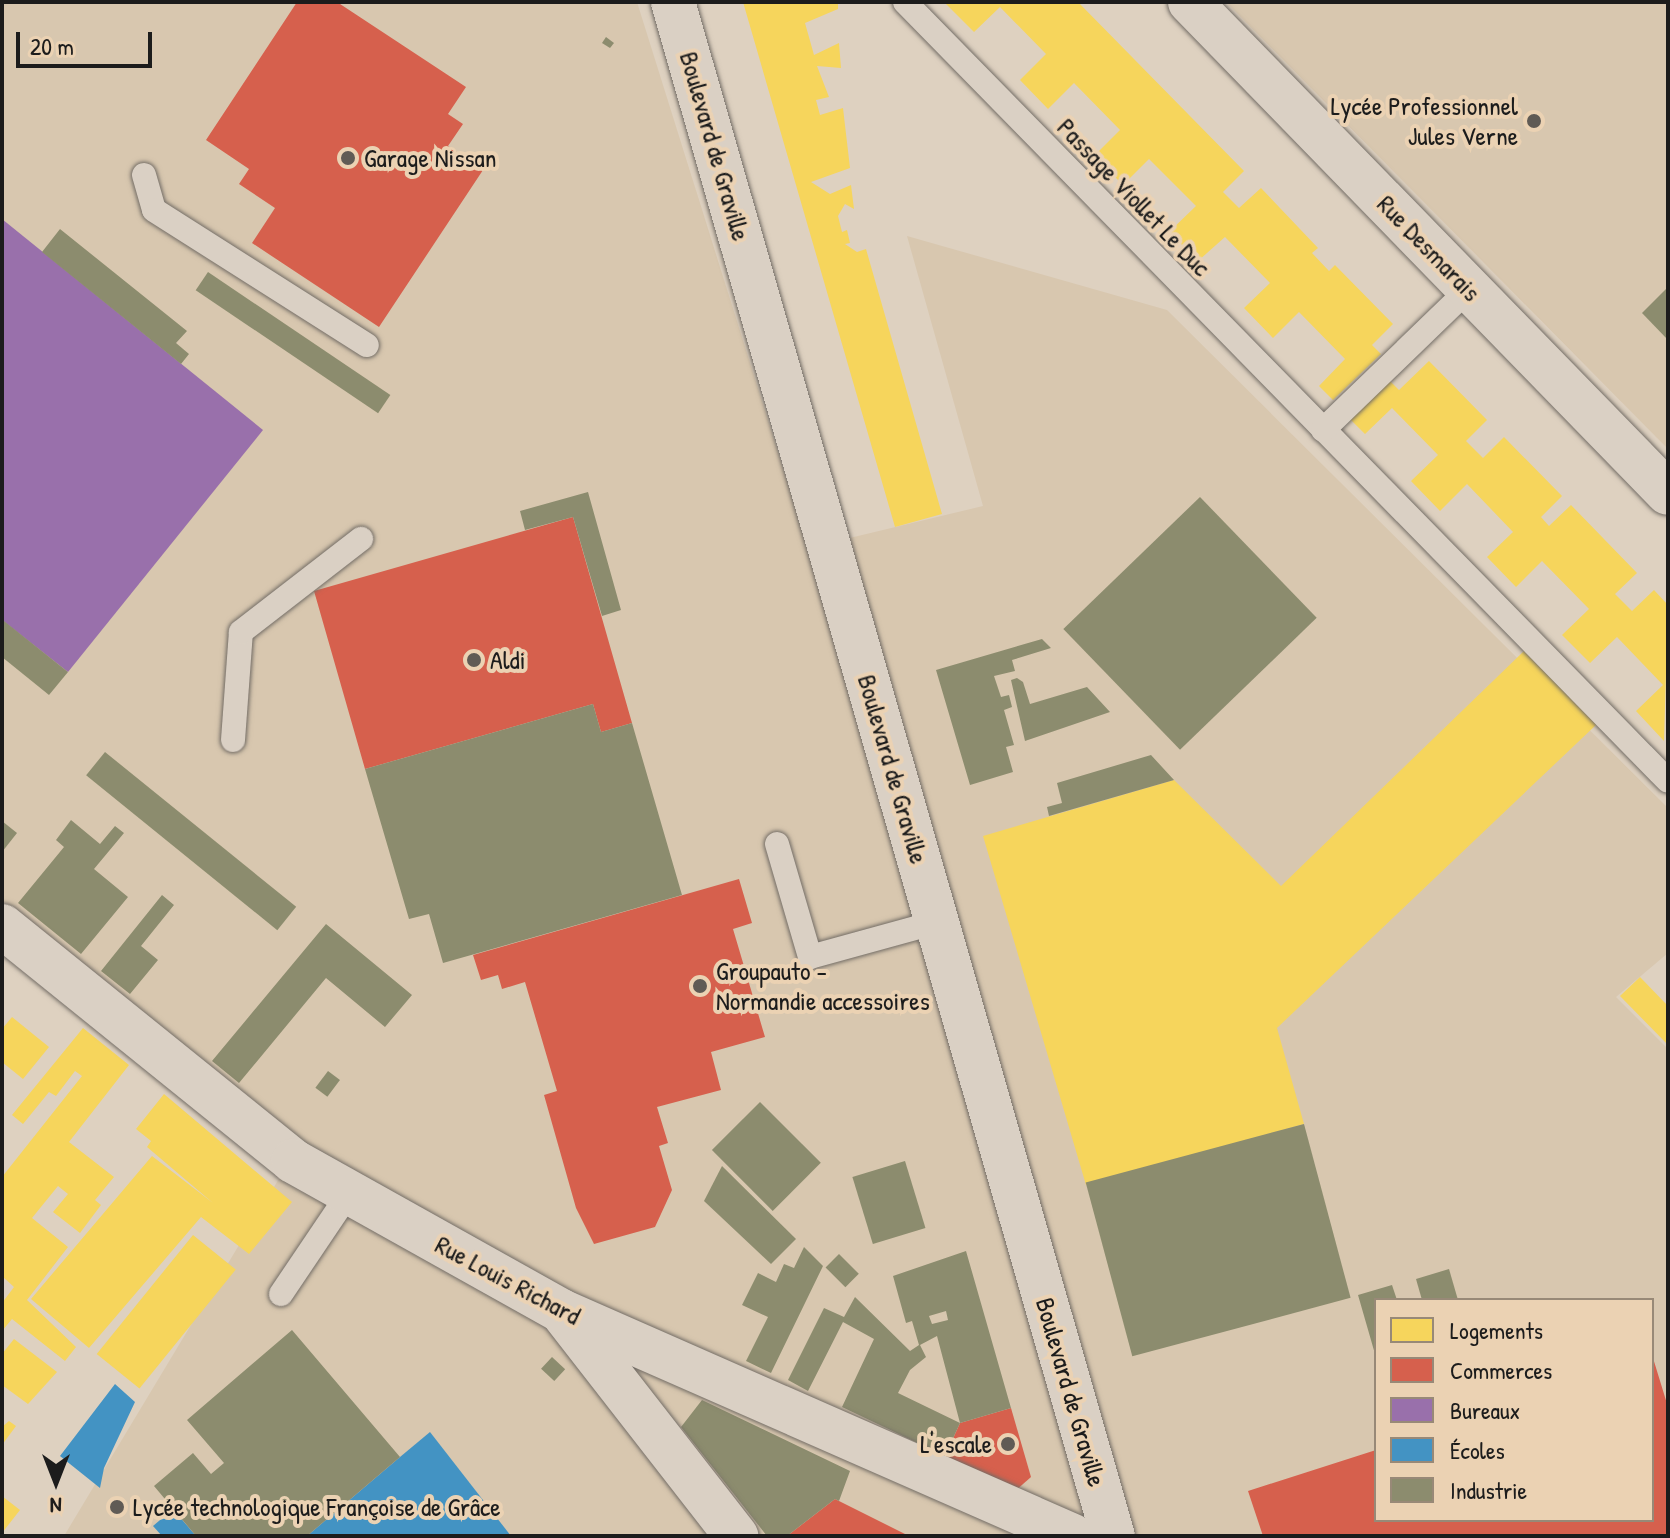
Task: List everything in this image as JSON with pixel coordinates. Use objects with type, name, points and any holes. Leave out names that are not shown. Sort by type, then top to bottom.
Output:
[{"type":"street","name":"Boulevard de Graville","points":[[673,2],[1113,1536]]},
{"type":"street","name":"Rue Desmarais","points":[[1190,2],[1668,493]]},
{"type":"street","name":"Rue Louis Richard","points":[[2,926],[293,1161],[349,1193],[561,1311],[1073,1536]]},
{"type":"street","points":[[561,1311],[736,1536]]},
{"type":"lane","name":"Passage Viollet Le Duc","points":[[905,2],[1668,781]]},
{"type":"lane","points":[[144,175],[154,210],[367,345]]},
{"type":"lane","points":[[1323,430],[1469,289]]},
{"type":"lane","points":[[233,740],[241,632],[361,539]]},
{"type":"lane","points":[[777,844],[810,957],[937,922]]},
{"type":"lane","points":[[281,1294],[349,1193]]},
{"type":"shaded area","points":[[2,2],[637,2],[808,548],[983,506],[907,236],[1167,310],[1668,808],[1668,953],[1616,997],[1668,1049],[1668,1536],[64,1536],[301,1142],[2,900]]},
{"type":"shaded area","name":"Lycée Professionnel Jules Verne","points":[[1226,2],[1668,2],[1668,449]]},
{"type":"building: Logements","points":[[743,2],[838,2],[838,9],[805,23],[814,55],[839,43],[841,68],[817,66],[829,97],[816,100],[820,115],[843,108],[850,168],[811,182],[830,194],[851,185],[854,209],[845,204],[838,216],[842,232],[847,230],[850,243],[845,244],[857,252],[866,249],[942,514],[895,527]]},
{"type":"building: Logements","points":[[944,2],[1078,2],[1244,171],[1223,192],[1239,208],[1261,188],[1318,248],[1312,253],[1329,271],[1335,265],[1393,324],[1372,345],[1381,354],[1333,400],[1319,386],[1345,359],[1299,312],[1273,338],[1244,308],[1270,283],[1225,237],[1198,261],[1169,232],[1196,206],[1149,159],[1123,185],[1094,156],[1120,130],[1074,83],[1048,109],[1020,80],[1046,54],[1000,7],[974,32]]},
{"type":"building: Logements","points":[[1429,361],[1487,420],[1466,441],[1483,458],[1504,437],[1562,496],[1541,517],[1549,526],[1571,505],[1637,573],[1615,594],[1632,611],[1654,590],[1668,605],[1664,741],[1636,711],[1663,685],[1617,637],[1590,663],[1562,635],[1589,609],[1542,561],[1516,587],[1487,557],[1513,532],[1467,484],[1440,511],[1411,481],[1438,455],[1392,408],[1365,434],[1350,419],[1389,380],[1399,390]]},
{"type":"building: Logements","points":[[1524,651],[1597,724],[1277,1028],[1304,1124],[1086,1185],[983,836],[1174,780],[1281,886]]},
{"type":"building: Logements","points":[[1640,977],[1668,1006],[1668,1045],[1620,996]]},
{"type":"building: Logements","points":[[12,1017],[49,1047],[23,1079],[2,1062],[2,1029]]},
{"type":"building: Logements","points":[[83,1028],[129,1065],[69,1142],[114,1177],[95,1200],[101,1205],[80,1233],[53,1212],[68,1194],[58,1186],[32,1218],[68,1247],[27,1300],[76,1347],[65,1361],[12,1319],[2,1331],[2,1303],[14,1287],[2,1276],[2,1177],[82,1076],[75,1071],[56,1096],[49,1092],[23,1124],[12,1115]]},
{"type":"building: Logements","points":[[164,1094],[292,1202],[249,1254],[201,1217],[89,1348],[31,1299],[152,1156],[213,1203],[147,1147],[151,1141],[136,1129]]},
{"type":"building: Logements","points":[[193,1235],[236,1270],[139,1389],[97,1354]]},
{"type":"building: Logements","points":[[14,1339],[57,1372],[28,1404],[2,1385],[2,1354]]},
{"type":"building: Logements","points":[[9,1421],[16,1426],[2,1445],[2,1427]]},
{"type":"building: Logements","points":[[2,1496],[20,1510],[2,1533]]},
{"type":"building: Commerces","name":"Garage Nissan","points":[[297,2],[337,2],[466,87],[448,114],[463,124],[448,146],[483,170],[379,327],[252,243],[275,208],[239,184],[249,169],[206,140]]},
{"type":"building: Commerces","name":"Aldi","points":[[573,517],[632,723],[601,732],[593,704],[365,769],[314,591]]},
{"type":"building: Commerces","points":[[739,879],[752,923],[733,929],[765,1037],[711,1052],[721,1090],[657,1107],[668,1143],[659,1146],[672,1190],[655,1227],[594,1244],[576,1208],[544,1095],[557,1091],[525,982],[502,989],[498,975],[481,980],[473,955]]},
{"type":"building: Commerces","points":[[1654,1361],[1668,1407],[1668,1536],[1263,1536],[1248,1491],[1374,1451],[1374,1522],[1654,1522]]},
{"type":"building: Commerces","points":[[1011,1408],[1031,1477],[1015,1491],[945,1456],[960,1423]]},
{"type":"building: Commerces","points":[[835,1499],[909,1536],[787,1536]]},
{"type":"building: Bureaux","points":[[2,219],[263,430],[68,672],[2,620]]},
{"type":"building: Écoles","points":[[115,1384],[135,1402],[104,1468],[100,1488],[60,1456]]},
{"type":"building: Écoles","points":[[430,1432],[511,1536],[307,1536],[400,1457]]},
{"type":"building: Écoles","points":[[173,1509],[196,1536],[162,1536],[153,1526]]},
{"type":"building: Industrie","points":[[606,37],[614,43],[610,48],[602,43]]},
{"type":"building: Industrie","points":[[60,229],[187,331],[176,343],[189,354],[181,364],[42,252]]},
{"type":"building: Industrie","points":[[208,272],[390,395],[378,413],[196,290]]},
{"type":"building: Industrie","points":[[1668,287],[1668,340],[1642,313]]},
{"type":"building: Industrie","points":[[588,492],[621,610],[602,616],[573,517],[525,530],[520,511]]},
{"type":"building: Industrie","points":[[1200,497],[1317,618],[1180,750],[1063,629]]},
{"type":"building: Industrie","points":[[4,621],[68,672],[49,695],[2,657]]},
{"type":"building: Industrie","points":[[1042,639],[1051,648],[1012,660],[1015,671],[994,676],[1001,697],[1009,695],[1012,707],[1004,710],[1014,745],[1006,747],[1013,772],[970,785],[936,670]]},
{"type":"building: Industrie","points":[[1017,678],[1023,682],[1030,704],[1087,687],[1110,712],[1025,741],[1011,680]]},
{"type":"building: Industrie","points":[[593,704],[601,732],[632,723],[682,895],[443,963],[429,914],[409,919],[365,769]]},
{"type":"building: Industrie","points":[[105,752],[296,907],[277,930],[86,775]]},
{"type":"building: Industrie","points":[[1151,755],[1174,780],[1049,816],[1047,807],[1062,803],[1057,783]]},
{"type":"building: Industrie","points":[[71,820],[100,844],[115,826],[124,833],[94,869],[128,897],[81,954],[18,903],[64,847],[56,840]]},
{"type":"building: Industrie","points":[[2,821],[17,833],[2,852]]},
{"type":"building: Industrie","points":[[162,895],[174,905],[141,946],[158,960],[130,994],[101,971]]},
{"type":"building: Industrie","points":[[326,924],[412,995],[385,1027],[326,978],[239,1083],[212,1061]]},
{"type":"building: Industrie","points":[[328,1071],[340,1080],[327,1097],[315,1088]]},
{"type":"building: Industrie","points":[[760,1102],[821,1163],[773,1211],[712,1150]]},
{"type":"building: Industrie","points":[[1304,1124],[1351,1298],[1132,1356],[1086,1182]]},
{"type":"building: Industrie","points":[[905,1161],[925,1228],[873,1244],[852,1177]]},
{"type":"building: Industrie","points":[[722,1166],[796,1239],[771,1264],[704,1201]]},
{"type":"building: Industrie","points":[[804,1247],[823,1266],[771,1373],[746,1361],[768,1317],[742,1305],[758,1273],[776,1282],[784,1264],[794,1268]]},
{"type":"building: Industrie","points":[[966,1251],[1011,1408],[960,1423],[945,1456],[842,1407],[874,1339],[843,1322],[808,1391],[788,1380],[824,1308],[844,1317],[855,1297],[910,1351],[919,1345],[912,1321],[906,1323],[893,1276]],"holes":[[[946,1311],[948,1320],[932,1324],[929,1316]],[[937,1336],[960,1423],[898,1393],[910,1370],[926,1357],[920,1345]]]},
{"type":"building: Industrie","points":[[839,1254],[859,1274],[845,1287],[826,1267]]},
{"type":"building: Industrie","points":[[1449,1269],[1457,1298],[1421,1298],[1416,1279]]},
{"type":"building: Industrie","points":[[1392,1285],[1396,1298],[1374,1298],[1374,1351],[1358,1295]]},
{"type":"building: Industrie","points":[[292,1330],[400,1457],[307,1536],[196,1536],[154,1486],[193,1453],[211,1474],[224,1463],[187,1420]]},
{"type":"building: Industrie","points":[[552,1357],[565,1369],[554,1381],[541,1369]]},
{"type":"building: Industrie","points":[[702,1400],[850,1471],[839,1501],[835,1499],[787,1536],[767,1536],[681,1427]]},
{"type":"place","name":"Lycée Professionnel Jules Verne","points":[[1534,121]]},
{"type":"place","name":"Garage Nissan","points":[[348,158]]},
{"type":"place","name":"Aldi","points":[[474,660]]},
{"type":"place","name":"Groupauto - Normandie accessoires","points":[[700,986]]},
{"type":"place","name":"L'escale","points":[[1008,1444]]},
{"type":"place","name":"Lycée technologique Françoise de Grâce","points":[[117,1507]]}]
